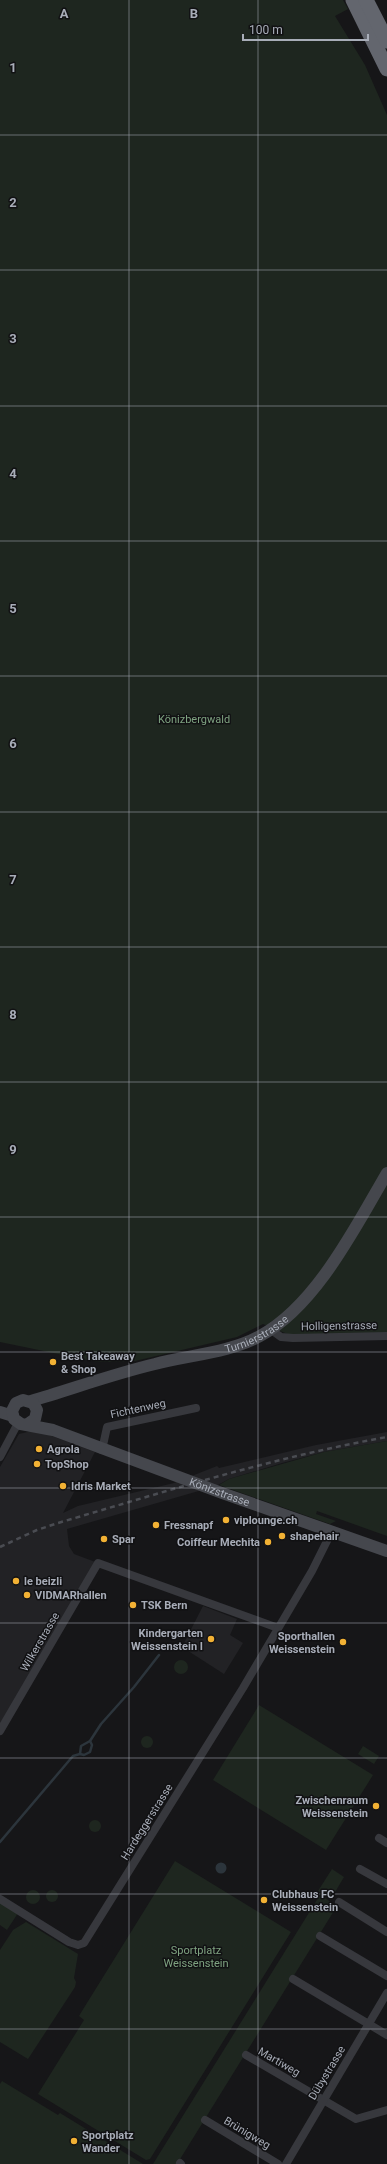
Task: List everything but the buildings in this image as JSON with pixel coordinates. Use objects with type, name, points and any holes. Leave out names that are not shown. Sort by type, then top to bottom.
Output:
[{"type":"highway","points":[[353,0],[387,69]]},
{"type":"highway","points":[[366,0],[387,41]]},
{"type":"main road","name":"Turnierstrasse","points":[[25,1414],[55,1394],[156,1364],[241,1344],[261,1336],[307,1296],[324,1276],[339,1254],[387,1173]]},
{"type":"main road","name":"Könizstrasse","points":[[0,1408],[25,1414],[53,1430],[102,1450],[387,1551]]},
{"type":"main road","name":"Könizstrasse","points":[[0,1412],[25,1414]]},
{"type":"street","name":"Holligenstrasse","points":[[270,1329],[282,1337],[293,1338],[387,1336]]},
{"type":"street","name":"Fichtenweg","points":[[102,1450],[107,1427],[196,1408]]},
{"type":"street","points":[[0,1457],[25,1414]]},
{"type":"street","name":"Hardeggerstrasse","points":[[0,1899],[69,1942],[78,1945],[84,1943],[189,1776],[312,1571],[332,1531]]},
{"type":"street","name":"Wilkerstrasse","points":[[0,1731],[98,1564],[278,1628]]},
{"type":"street","points":[[379,1838],[387,1843]]},
{"type":"street","points":[[360,1869],[387,1884]]},
{"type":"street","points":[[339,1902],[387,1932]]},
{"type":"street","points":[[320,1936],[387,1976]]},
{"type":"street","points":[[293,1979],[387,2035]]},
{"type":"street","name":"Dübystrasse","points":[[286,2164],[387,1993]]},
{"type":"street","name":"Martiweg","points":[[246,2055],[358,2119],[387,2110]]},
{"type":"street","name":"Brünigweg","points":[[205,2120],[278,2164]]},
{"type":"shaded area","points":[[36,1430],[95,1452],[63,1513],[78,1506],[174,1483],[217,1466],[219,1468],[316,1445],[387,1432],[387,1441],[324,1452],[282,1463],[229,1479],[216,1486],[67,1529],[69,1546],[74,1554],[98,1563],[0,1726],[0,1467],[19,1434]]},
{"type":"shaded area","name":"Kindergarten Weissenstein I","points":[[203,1606],[237,1619],[230,1635],[243,1643],[224,1674],[182,1647]]},
{"type":"shaded area","points":[[221,1862],[225,1864],[227,1868],[225,1872],[221,1874],[217,1872],[215,1868],[217,1864]]},
{"type":"green space","name":"Könizbergwald","points":[[0,0],[343,0],[348,9],[335,16],[365,65],[387,115],[387,1333],[290,1335],[263,1324],[237,1337],[135,1361],[97,1362],[0,1342]]},
{"type":"green space","points":[[387,1441],[387,1536],[317,1511],[316,1514],[336,1521],[330,1524],[219,1485],[229,1479],[324,1452]]},
{"type":"green space","points":[[178,1660],[184,1660],[188,1664],[188,1670],[184,1674],[178,1674],[174,1670],[174,1664]]},
{"type":"green space","points":[[259,1705],[373,1775],[326,1850],[213,1780]]},
{"type":"green space","points":[[145,1736],[149,1736],[153,1742],[149,1748],[145,1748],[141,1744],[141,1740]]},
{"type":"green space","points":[[363,1746],[379,1756],[374,1764],[358,1754]]},
{"type":"green space","points":[[93,1820],[97,1820],[101,1826],[97,1832],[93,1832],[89,1828],[89,1824]]},
{"type":"green space","name":"Sportplatz Weissenstein","points":[[175,1861],[291,1932],[150,2159],[146,2160],[38,2094],[84,2020],[79,2016]]},
{"type":"green space","points":[[332,1869],[344,1877],[331,1899],[318,1891]]},
{"type":"green space","points":[[33,1890],[38,1892],[40,1897],[38,1902],[33,1904],[28,1902],[26,1897],[28,1892]]},
{"type":"green space","points":[[52,1890],[56,1892],[58,1896],[56,1900],[52,1902],[48,1900],[46,1896],[48,1892]]},
{"type":"green space","points":[[320,1895],[337,1906],[177,2164],[153,2164]]},
{"type":"green space","points":[[0,1902],[18,1913],[7,1930],[0,1925]]},
{"type":"green space","points":[[26,1922],[78,1954],[74,1978],[76,1982],[75,1987],[28,2059],[0,2042],[0,1950],[13,1930]]},
{"type":"green space","points":[[2,2081],[58,2115],[60,2113],[143,2164],[0,2164],[0,2084]]},
{"type":"waterway","points":[[0,1842],[73,1756],[80,1754],[81,1746],[90,1741],[101,1724],[134,1687],[159,1655]]},
{"type":"waterway","points":[[80,1754],[84,1755],[90,1752],[92,1745],[90,1741]]},
{"type":"railway","points":[[0,1547],[37,1530],[180,1487],[304,1454],[387,1437]]},
{"type":"place","name":"Best Takeaway & Shop","points":[[53,1362]]},
{"type":"place","name":"Agrola","points":[[39,1449]]},
{"type":"place","name":"TopShop","points":[[37,1464]]},
{"type":"place","name":"Idris Market","points":[[63,1486]]},
{"type":"place","name":"viplounge.ch","points":[[226,1520]]},
{"type":"place","name":"Fressnapf","points":[[156,1525]]},
{"type":"place","name":"shapehair","points":[[282,1536]]},
{"type":"place","name":"Spar","points":[[104,1539]]},
{"type":"place","name":"Coiffeur Mechita","points":[[268,1542]]},
{"type":"place","name":"le beizli","points":[[16,1581]]},
{"type":"place","name":"VIDMARhallen","points":[[27,1595]]},
{"type":"place","name":"TSK Bern","points":[[133,1605]]},
{"type":"place","name":"Kindergarten Weissenstein I","points":[[211,1639]]},
{"type":"place","name":"Sporthallen Weissenstein","points":[[343,1642]]},
{"type":"place","name":"Zwischenraum Weissenstein","points":[[376,1806]]},
{"type":"place","name":"Clubhaus FC Weissenstein","points":[[264,1900]]},
{"type":"place","name":"Sportplatz Wander","points":[[74,2141]]}]
